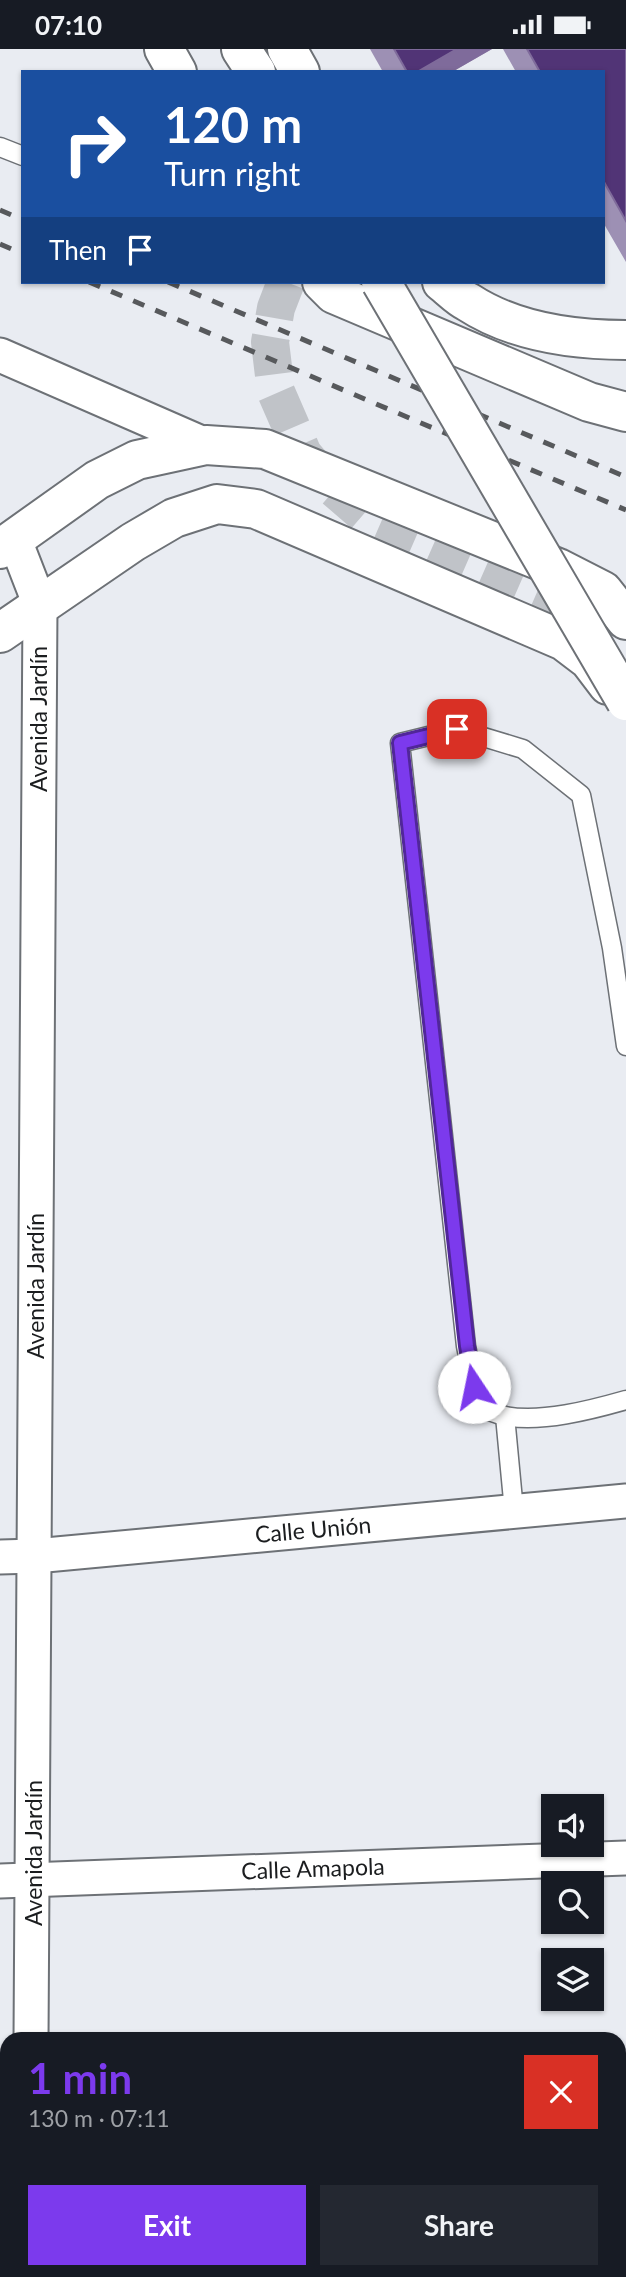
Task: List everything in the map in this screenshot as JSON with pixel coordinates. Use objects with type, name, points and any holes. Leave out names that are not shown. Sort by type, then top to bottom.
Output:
[{"type":"street","points":[[164,49],[176,70]]},
{"type":"street","points":[[241,49],[255,70]]},
{"type":"street","points":[[286,49],[299,70]]},
{"type":"street","points":[[324,284],[334,294],[589,402],[626,412]]},
{"type":"street","points":[[382,284],[626,701]]},
{"type":"street","points":[[444,284],[468,303],[520,327],[587,340],[626,340]]},
{"type":"street","points":[[0,355],[205,445]]},
{"type":"street","points":[[7,544],[97,480],[137,460],[205,445],[265,449],[558,568],[603,591],[626,620]]},
{"type":"street","points":[[0,632],[174,518],[217,504],[256,509],[564,641],[589,660],[626,713]]},
{"type":"street","name":"Avenida Jardín","points":[[7,544],[40,604],[32,2032]]},
{"type":"street","name":"Calle Unión","points":[[0,1557],[35,1556],[626,1501]]},
{"type":"street","name":"Calle Amapola","points":[[0,1881],[626,1858]]},
{"type":"lane","points":[[0,147],[21,155]]},
{"type":"lane","points":[[626,1046],[619,944],[581,795],[523,749],[457,729],[400,743],[467,1346],[478,1407],[505,1416],[525,1417],[568,1414],[626,1399]]},
{"type":"lane","points":[[505,1416],[514,1511]]},
{"type":"building","points":[[394,49],[457,49],[420,70],[406,70]]},
{"type":"building","points":[[527,49],[626,49],[626,221],[605,184],[605,70],[539,70]]},
{"type":"tunnel","points":[[285,284],[276,308],[270,342],[276,392],[303,454],[327,482],[364,514],[586,611]]},
{"type":"railway","points":[[0,210],[21,219]]},
{"type":"railway","points":[[0,244],[21,253]]},
{"type":"railway","points":[[94,284],[626,510]]},
{"type":"railway","points":[[173,284],[626,477]]},
{"type":"route","points":[[457,729],[400,743],[467,1346],[474,1387]]}]
